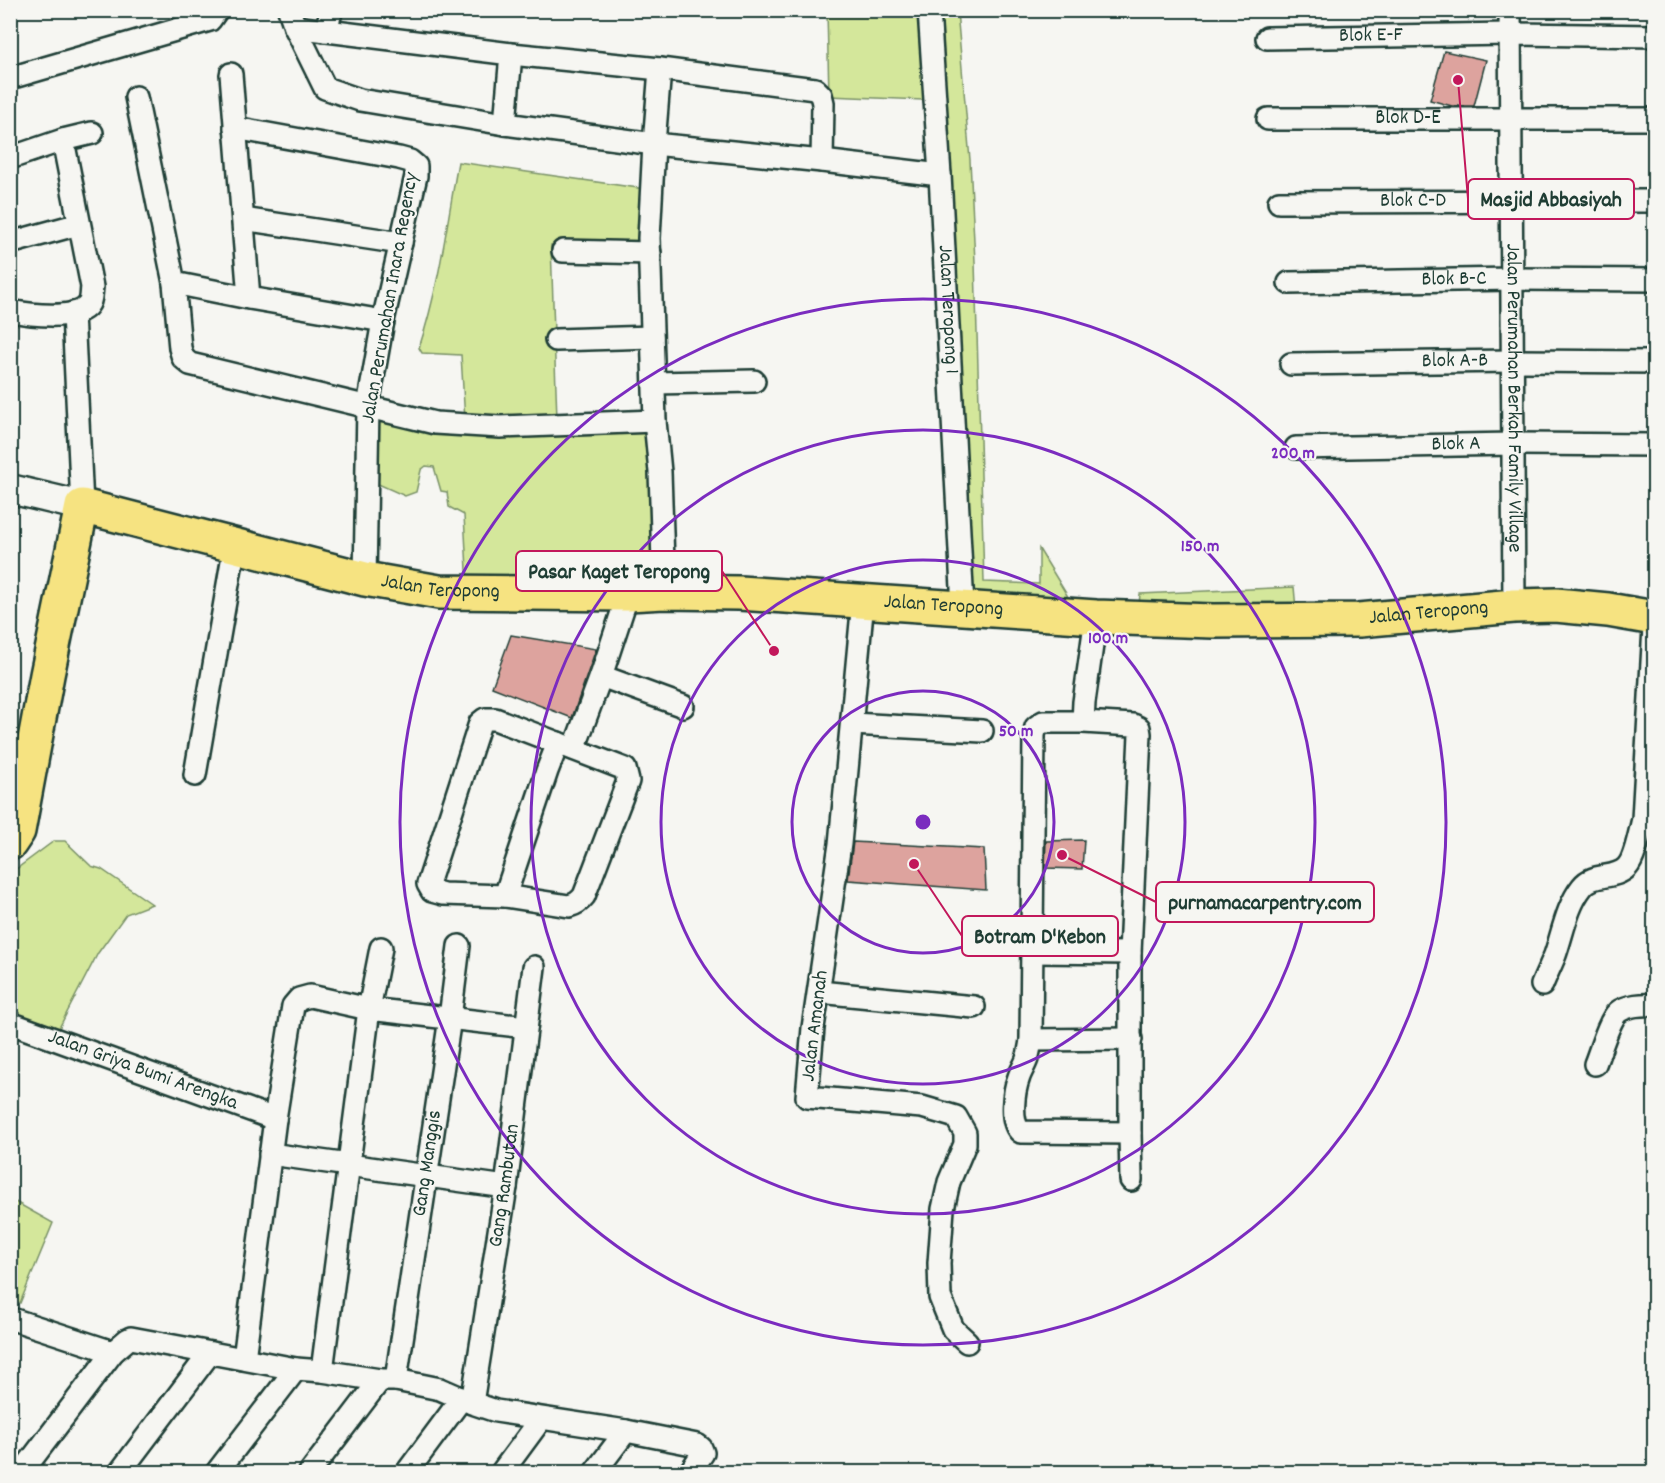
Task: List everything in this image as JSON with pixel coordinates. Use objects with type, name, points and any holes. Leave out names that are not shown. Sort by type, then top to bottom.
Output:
[{"type":"main road","name":"Jalan Teropong","points":[[76,504],[365,579],[439,592],[739,593],[1096,617],[1213,621],[1339,621],[1514,606],[1556,605],[1608,610],[1654,618]]},
{"type":"main road","points":[[10,843],[18,831],[76,504]]},
{"type":"street","points":[[10,78],[210,20],[217,10]]},
{"type":"street","points":[[325,31],[332,10]]},
{"type":"street","points":[[919,10],[928,10]]},
{"type":"street","name":"Jalan Teropong 1","points":[[928,10],[940,175],[963,607]]},
{"type":"street","name":"Jalan Perumahan Berkah Family Village","points":[[1510,10],[1514,606]]},
{"type":"street","points":[[292,19],[325,31],[814,89],[821,95],[823,103],[822,160]]},
{"type":"street","points":[[292,19],[325,88],[360,100],[505,124],[654,144],[822,160],[940,175]]},
{"type":"street","name":"Blok E-F","points":[[1266,38],[1510,34],[1654,36]]},
{"type":"street","points":[[505,124],[511,54]]},
{"type":"street","points":[[660,69],[654,144],[650,253],[655,421],[660,472],[664,592]]},
{"type":"street","points":[[231,74],[249,298]]},
{"type":"street","points":[[136,97],[174,283],[180,348],[183,358],[190,364],[435,423],[500,427],[655,421]]},
{"type":"street","name":"Blok D-E","points":[[1268,119],[1654,119]]},
{"type":"street","name":"Jalan Perumahan Inara Regency","points":[[235,128],[410,161],[416,165],[416,176],[383,321],[368,406],[365,579]]},
{"type":"street","points":[[10,158],[92,133]]},
{"type":"street","points":[[10,311],[29,315],[73,313],[80,312],[90,302],[92,287],[63,141]]},
{"type":"street","name":"Blok C-D","points":[[1279,202],[1654,201]]},
{"type":"street","points":[[243,219],[401,243]]},
{"type":"street","points":[[10,243],[79,224]]},
{"type":"street","points":[[562,251],[650,253]]},
{"type":"street","name":"Blok B-C","points":[[1289,283],[1512,279],[1654,280]]},
{"type":"street","points":[[174,283],[383,321]]},
{"type":"street","points":[[10,489],[76,504],[73,313]]},
{"type":"street","points":[[556,340],[652,337]]},
{"type":"street","name":"Blok A-B","points":[[1291,364],[1512,361],[1654,363]]},
{"type":"street","points":[[654,382],[754,381]]},
{"type":"street","name":"Blok A","points":[[1296,448],[1513,444],[1654,445]]},
{"type":"street","points":[[195,775],[235,544]]},
{"type":"street","points":[[505,896],[547,771],[566,746],[601,676],[627,594]]},
{"type":"street","name":"Jalan Amanah","points":[[863,601],[840,844],[813,1028],[807,1097],[922,1107],[956,1117],[965,1133],[965,1144],[949,1182],[943,1209],[939,1263],[940,1297],[953,1329],[967,1342]]},
{"type":"street","points":[[1083,722],[1083,702],[1096,617]]},
{"type":"street","points":[[1542,985],[1555,956],[1569,911],[1582,886],[1588,880],[1619,873],[1628,867],[1636,847],[1642,819],[1654,627]]},
{"type":"street","points":[[601,676],[683,706]]},
{"type":"street","points":[[485,719],[495,719],[566,746],[625,769],[628,781],[580,902],[569,906],[505,896],[443,894],[432,891],[428,884],[480,723],[485,719]]},
{"type":"street","points":[[1130,1132],[1021,1132],[1016,1128],[1014,1120],[1016,1088],[1019,1075],[1027,1060],[1031,1041],[1034,735],[1036,727],[1043,722],[1133,725],[1139,728],[1130,953],[1131,1180]]},
{"type":"street","points":[[852,724],[982,732]]},
{"type":"street","name":"Gang Manggis","points":[[388,1380],[425,1176],[459,945]]},
{"type":"street","points":[[322,1371],[369,1009],[381,948]]},
{"type":"street","points":[[1033,952],[1130,953]]},
{"type":"street","name":"Gang Rambutan","points":[[467,1401],[506,1187],[534,967]]},
{"type":"street","points":[[819,992],[974,1007]]},
{"type":"street","points":[[244,1359],[274,1119],[293,1006],[299,999],[310,996],[369,1009],[526,1027]]},
{"type":"street","points":[[1595,1064],[1617,1013],[1626,1008],[1654,1005]]},
{"type":"street","name":"Jalan Griya Bumi Arengka","points":[[10,1023],[274,1119]]},
{"type":"street","points":[[1031,1041],[1131,1039]]},
{"type":"street","points":[[270,1154],[506,1187]]},
{"type":"street","points":[[12,1319],[113,1352]]},
{"type":"street","points":[[22,1473],[113,1352],[131,1338],[296,1369],[440,1389],[496,1411],[626,1431],[697,1445],[703,1453],[694,1467]]},
{"type":"street","points":[[120,1473],[210,1353]]},
{"type":"street","points":[[217,1473],[296,1369]]},
{"type":"street","points":[[310,1473],[388,1380]]},
{"type":"street","points":[[407,1473],[467,1401]]},
{"type":"street","points":[[502,1473],[542,1419]]},
{"type":"street","points":[[596,1473],[626,1431]]},
{"type":"green space","points":[[827,11],[919,14],[926,93],[923,100],[829,96]]},
{"type":"green space","points":[[937,11],[957,11],[970,160],[984,582],[1039,584],[1039,549],[1070,600],[966,596]]},
{"type":"green space","points":[[458,162],[645,189],[645,246],[551,245],[557,419],[465,421],[461,355],[422,353],[419,348],[437,279]]},
{"type":"green space","points":[[373,411],[648,426],[653,498],[651,581],[468,588],[464,515],[449,507],[447,492],[441,491],[434,467],[426,466],[421,470],[416,492],[405,496],[376,483]]},
{"type":"green space","points":[[1294,587],[1296,609],[1139,605],[1140,594]]},
{"type":"green space","points":[[54,841],[65,841],[91,866],[101,869],[152,904],[126,914],[98,953],[59,1028],[10,1011],[11,873]]},
{"type":"green space","points":[[10,1199],[53,1223],[20,1303],[11,1300]]},
{"type":"building","points":[[1444,51],[1486,60],[1474,106],[1452,106],[1430,100]]},
{"type":"building","points":[[511,635],[596,649],[572,718],[492,687]]},
{"type":"building","points":[[1084,840],[1082,869],[1045,868],[1046,841]]},
{"type":"building","points":[[853,842],[984,849],[986,890],[848,880]]},
{"type":"place","name":"Masjid Abbasiyah","points":[[1458,80]]},
{"type":"place","name":"Pasar Kaget Teropong","points":[[774,651]]},
{"type":"place","name":"purnamacarpentry.com","points":[[1062,855]]},
{"type":"place","name":"Botram D'Kebon","points":[[914,864]]}]
